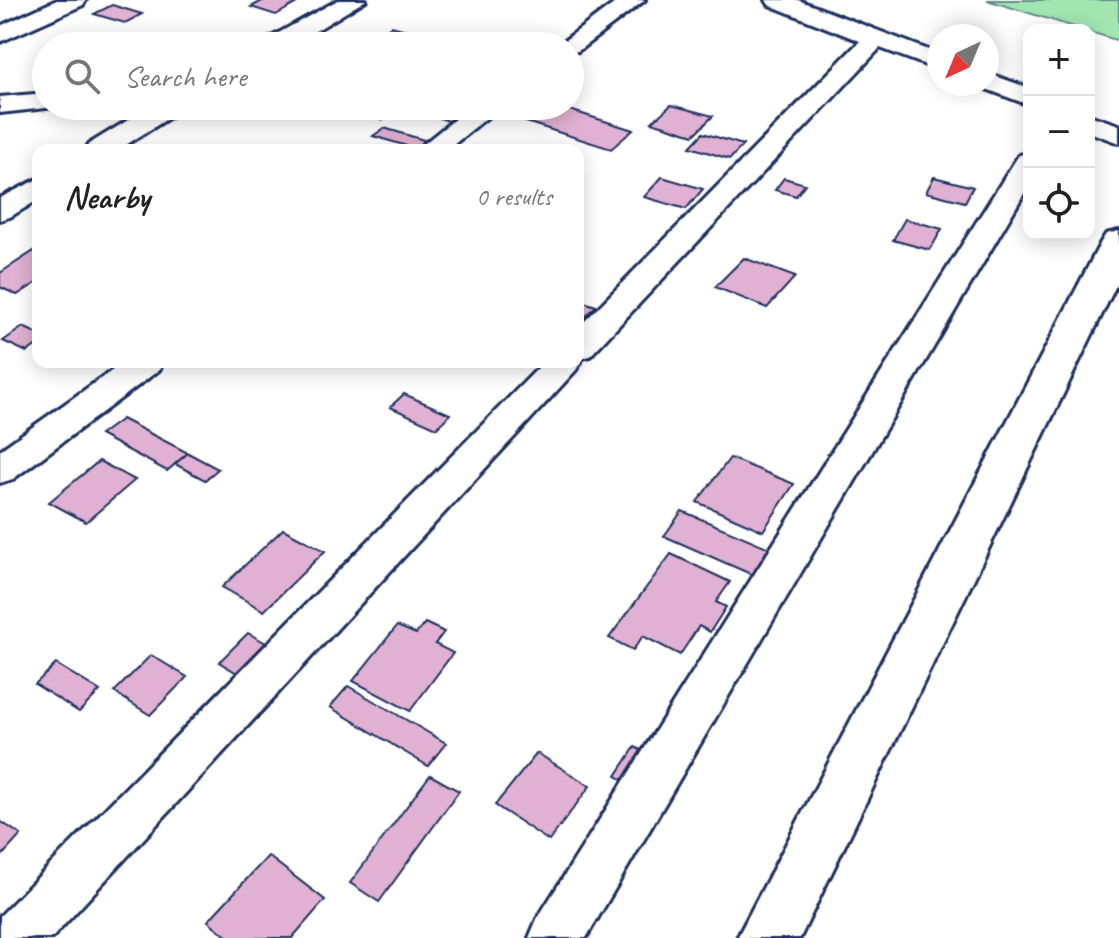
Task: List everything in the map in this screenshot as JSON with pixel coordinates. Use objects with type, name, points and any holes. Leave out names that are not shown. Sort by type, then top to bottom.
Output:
[{"type":"main road","points":[[768,938],[1119,242]]},
{"type":"street","points":[[0,35],[75,0]]},
{"type":"street","points":[[298,32],[355,0]]},
{"type":"street","points":[[584,35],[634,0]]},
{"type":"street","points":[[777,0],[927,58]]},
{"type":"street","points":[[584,342],[875,39]]},
{"type":"street","points":[[999,86],[1026,96]]},
{"type":"street","points":[[0,105],[32,102]]},
{"type":"street","points":[[109,144],[147,120]]},
{"type":"street","points":[[438,144],[470,120]]},
{"type":"street","points":[[1095,125],[1119,135]]},
{"type":"street","points":[[556,938],[1025,168]]},
{"type":"street","points":[[0,211],[32,192]]},
{"type":"street","points":[[0,469],[139,368]]},
{"type":"street","points":[[16,938],[558,368]]},
{"type":"green space","points":[[987,0],[1119,0],[1119,41],[1095,34],[1095,24],[1064,24]]},
{"type":"building","points":[[264,0],[302,0],[276,15],[251,7]]},
{"type":"building","points":[[112,5],[142,14],[125,23],[94,14]]},
{"type":"building","points":[[391,26],[414,32],[382,32]]},
{"type":"building","points":[[671,105],[713,116],[694,135],[652,122]]},
{"type":"building","points":[[584,115],[633,130],[611,149],[523,121],[584,120]]},
{"type":"building","points":[[384,128],[427,141],[423,144],[400,144],[373,136]]},
{"type":"building","points":[[703,133],[743,145],[730,159],[690,147]]},
{"type":"building","points":[[662,177],[703,189],[686,209],[644,197]]},
{"type":"building","points":[[934,177],[973,187],[965,202],[926,192]]},
{"type":"building","points":[[784,178],[805,184],[796,196],[775,190]]},
{"type":"building","points":[[905,219],[942,229],[930,250],[893,240]]},
{"type":"building","points":[[32,252],[32,286],[17,295],[0,287],[0,273]]},
{"type":"building","points":[[744,258],[795,277],[767,308],[715,287]]},
{"type":"building","points":[[584,302],[596,306],[584,319]]},
{"type":"building","points":[[23,327],[32,331],[32,348],[27,352],[3,341]]},
{"type":"building","points":[[404,394],[450,414],[437,428],[390,407]]},
{"type":"building","points":[[122,419],[188,453],[167,471],[100,435]]},
{"type":"building","points":[[188,453],[218,469],[205,480],[175,464]]},
{"type":"building","points":[[730,458],[794,484],[763,531],[697,502]]},
{"type":"building","points":[[99,461],[135,480],[86,522],[49,502]]},
{"type":"building","points":[[682,511],[779,552],[762,579],[664,536]]},
{"type":"building","points":[[283,529],[325,551],[264,611],[222,587]]},
{"type":"building","points":[[671,554],[730,582],[716,602],[726,607],[710,632],[699,626],[680,655],[643,636],[633,650],[609,638]]},
{"type":"building","points":[[425,623],[444,632],[435,644],[453,653],[410,711],[353,681],[397,626],[416,634]]},
{"type":"building","points":[[248,633],[266,643],[237,673],[219,662]]},
{"type":"building","points":[[151,655],[187,677],[150,715],[114,692]]},
{"type":"building","points":[[56,664],[100,691],[79,712],[35,684]]},
{"type":"building","points":[[348,686],[446,743],[428,766],[330,707]]},
{"type":"building","points":[[635,747],[650,755],[631,784],[616,776]]},
{"type":"building","points":[[537,753],[590,786],[549,841],[495,805]]},
{"type":"building","points":[[430,775],[459,791],[379,902],[350,883]]},
{"type":"building","points":[[0,821],[21,835],[0,858]]},
{"type":"building","points":[[268,856],[325,900],[292,938],[229,938],[208,921]]}]
